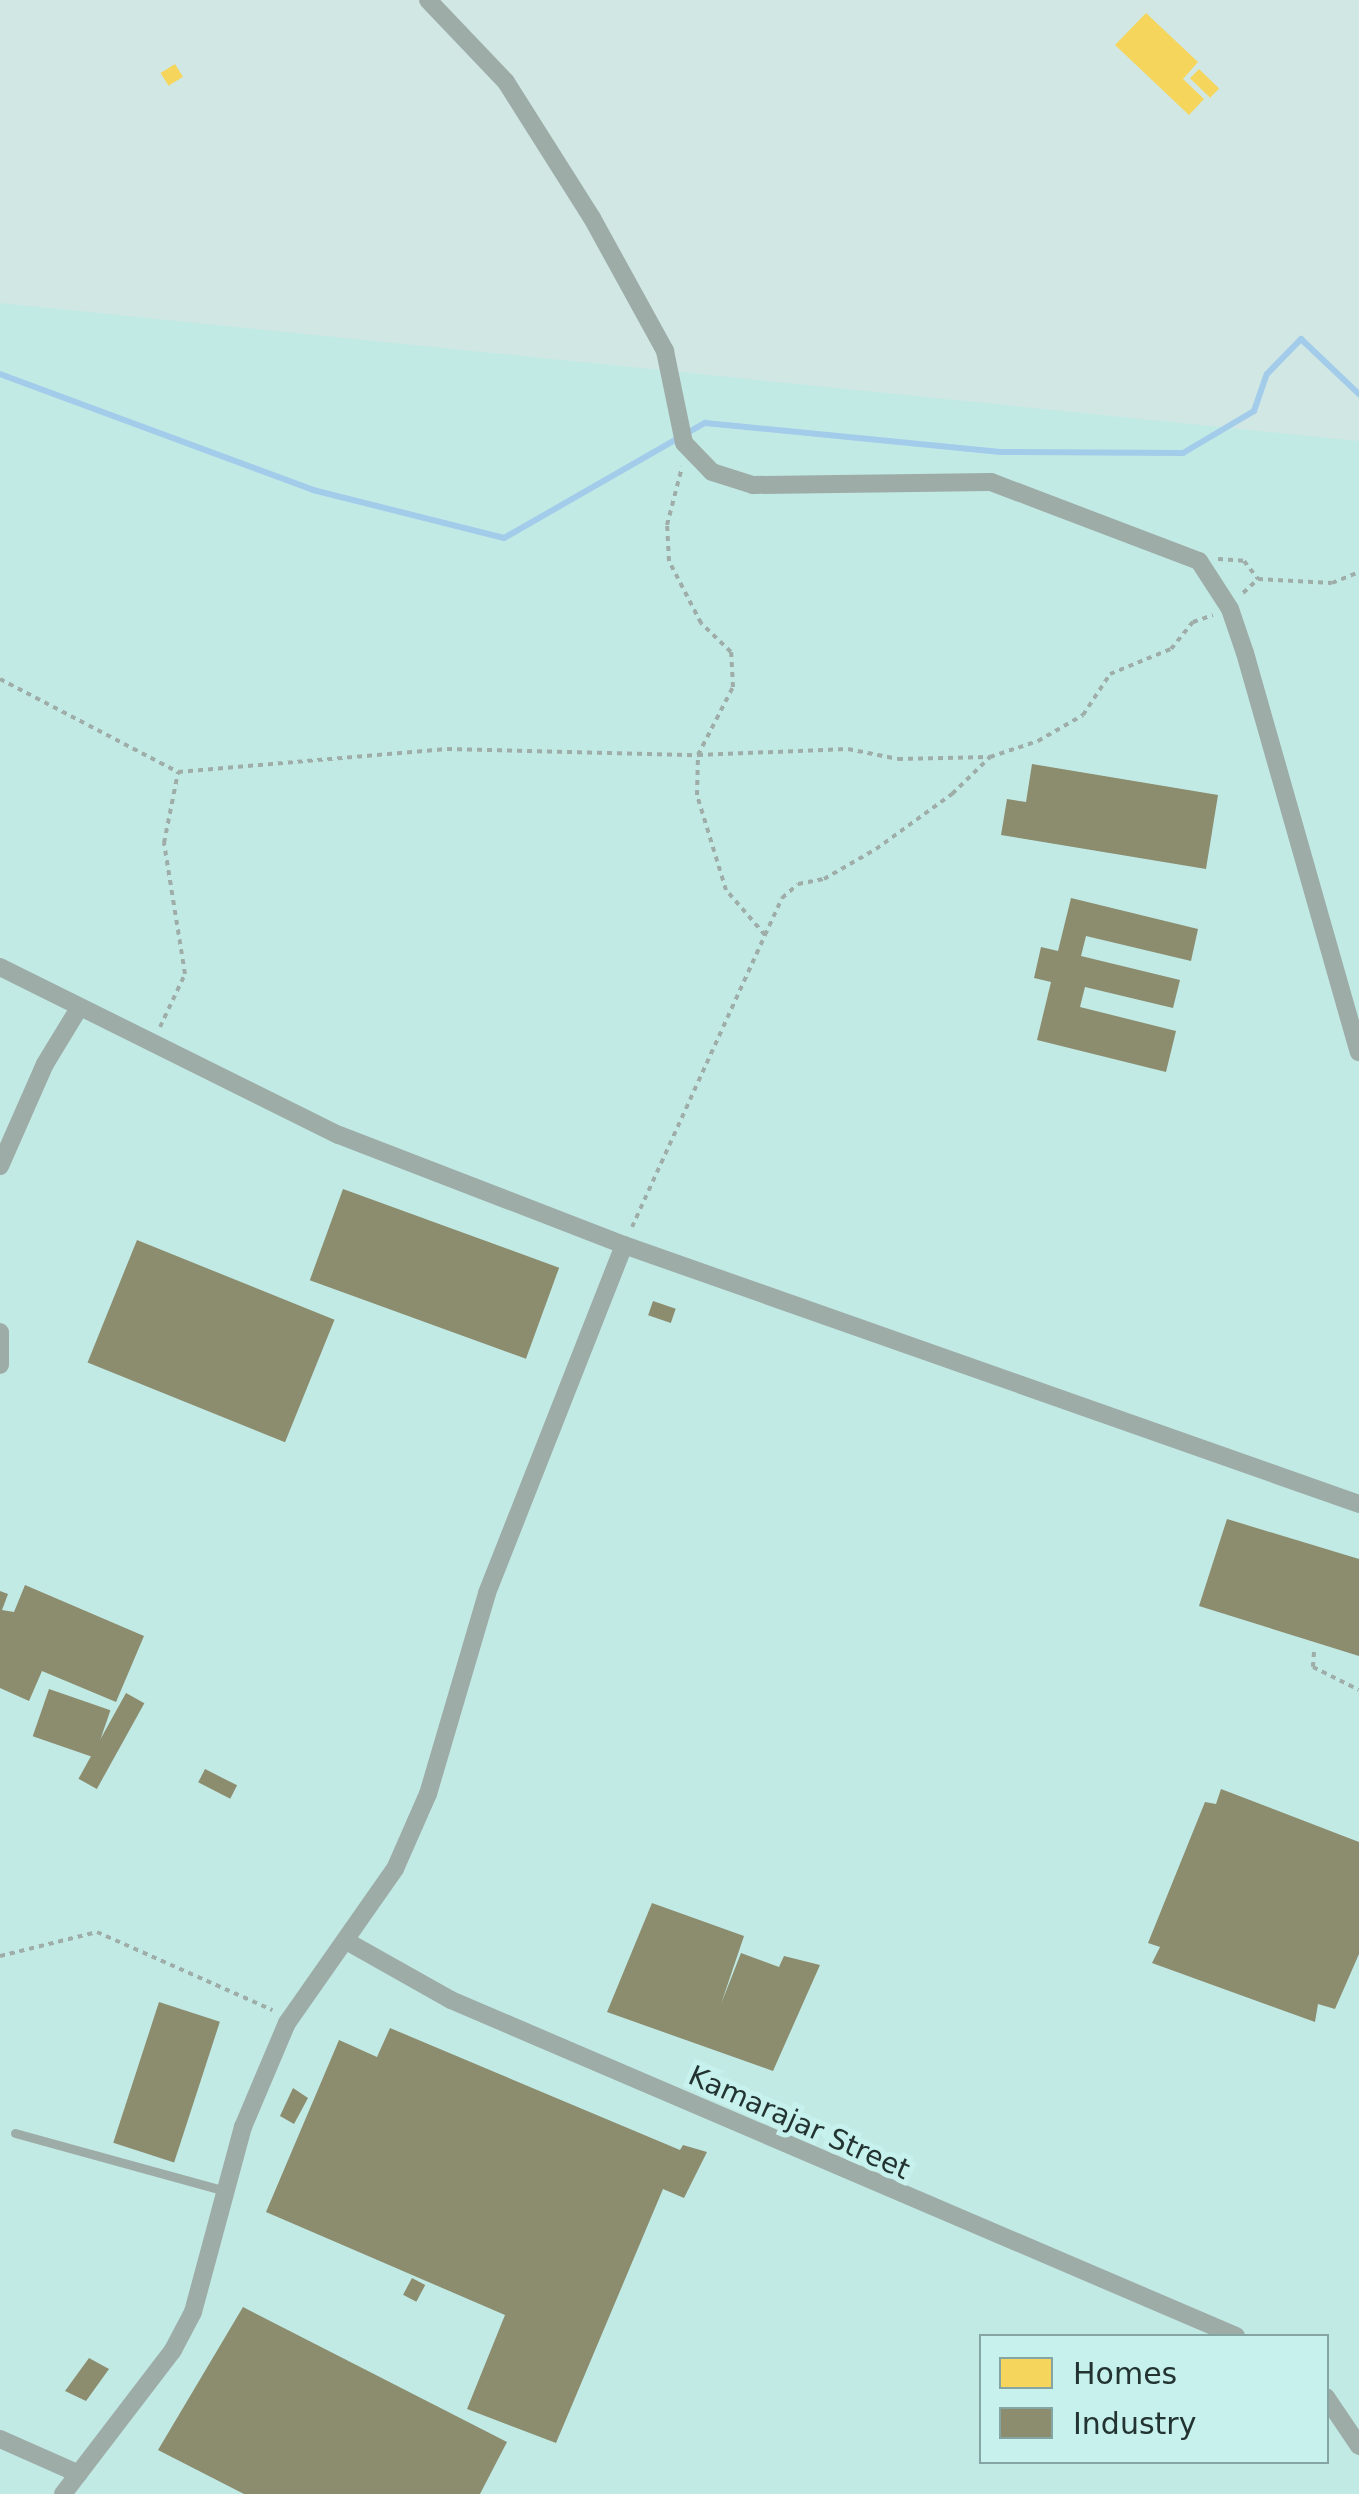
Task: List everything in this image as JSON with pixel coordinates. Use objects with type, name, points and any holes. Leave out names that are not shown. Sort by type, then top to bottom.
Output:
[{"type":"street","points":[[428,0],[506,82],[592,218],[665,352],[684,443],[712,472],[753,485],[992,482],[1198,561],[1230,609],[1359,1052]]},
{"type":"street","points":[[0,968],[339,1135],[624,1245],[1359,1504]]},
{"type":"street","points":[[0,1166],[45,1064],[79,1008]]},
{"type":"street","points":[[64,2494],[135,2405],[186,2324],[243,2127],[290,2018],[348,1942],[396,1868],[428,1794],[487,1593],[624,1245]]},
{"type":"street","points":[[0,1332],[0,1365]]},
{"type":"street","name":"Kamarajar Street","points":[[348,1942],[451,2000],[1231,2334]]},
{"type":"street","points":[[1329,2401],[1359,2446]]},
{"type":"street","points":[[0,2438],[80,2474]]},
{"type":"lane","points":[[15,2134],[226,2191]]},
{"type":"path","points":[[684,443],[678,501],[667,525],[668,561],[701,623],[731,652],[733,687],[698,756],[697,795],[726,890],[765,935]]},
{"type":"path","points":[[1198,561],[1244,561],[1258,579],[1332,583],[1359,572]]},
{"type":"path","points":[[0,679],[178,772],[447,749],[698,756],[848,749],[898,759],[990,756],[1038,741],[1083,715],[1110,674],[1171,649],[1193,622],[1230,609],[1258,579]]},
{"type":"path","points":[[624,1245],[782,898],[798,884],[824,878],[876,849],[952,794],[990,756]]},
{"type":"path","points":[[151,1043],[185,974],[164,843],[178,772]]},
{"type":"path","points":[[1314,1652],[1313,1667],[1359,1690]]},
{"type":"path","points":[[0,1956],[97,1932],[290,2018]]},
{"type":"shaded area","points":[[0,303],[1359,441],[1359,2494],[0,2494]]},
{"type":"building: Homes","points":[[1146,13],[1198,62],[1183,79],[1204,99],[1189,115],[1115,45]]},
{"type":"building: Homes","points":[[175,64],[183,77],[169,86],[161,73]]},
{"type":"building: Homes","points":[[1199,69],[1219,88],[1210,98],[1190,78]]},
{"type":"building: Industry","points":[[1032,764],[1218,795],[1206,869],[1001,835],[1007,799],[1026,802]]},
{"type":"building: Industry","points":[[1071,898],[1198,929],[1191,961],[1086,936],[1081,956],[1180,980],[1173,1008],[1085,987],[1080,1007],[1176,1031],[1166,1072],[1037,1040],[1051,982],[1034,978],[1041,947],[1058,951]]},
{"type":"building: Industry","points":[[343,1189],[559,1268],[526,1359],[310,1280]]},
{"type":"building: Industry","points":[[137,1240],[334,1320],[285,1442],[88,1362]]},
{"type":"building: Industry","points":[[653,1301],[676,1309],[671,1323],[648,1315]]},
{"type":"building: Industry","points":[[1227,1519],[1359,1559],[1359,1656],[1199,1606]]},
{"type":"building: Industry","points":[[25,1585],[144,1636],[116,1702],[42,1671],[29,1701],[0,1688],[0,1591],[8,1594],[2,1610],[14,1612]]},
{"type":"building: Industry","points":[[49,1689],[110,1710],[94,1757],[33,1736]]},
{"type":"building: Industry","points":[[126,1693],[144,1703],[97,1789],[78,1779]]},
{"type":"building: Industry","points":[[205,1769],[237,1785],[230,1799],[198,1782]]},
{"type":"building: Industry","points":[[1221,1789],[1359,1842],[1359,1954],[1335,2009],[1318,2004],[1315,2022],[1152,1963],[1160,1947],[1148,1943],[1205,1802],[1216,1804]]},
{"type":"building: Industry","points":[[652,1903],[744,1936],[721,2004],[741,1953],[779,1967],[784,1956],[820,1965],[773,2071],[607,2012]]},
{"type":"building: Industry","points":[[159,2002],[220,2022],[174,2163],[113,2143]]},
{"type":"building: Industry","points":[[390,2028],[680,2150],[683,2145],[707,2152],[684,2198],[663,2189],[556,2443],[467,2409],[505,2315],[266,2212],[339,2040],[377,2057]]},
{"type":"building: Industry","points":[[293,2088],[308,2098],[294,2124],[280,2116]]},
{"type":"building: Industry","points":[[412,2278],[425,2285],[416,2302],[403,2295]]},
{"type":"building: Industry","points":[[243,2307],[507,2442],[480,2494],[244,2494],[158,2450]]},
{"type":"building: Industry","points":[[89,2358],[109,2369],[86,2401],[65,2391]]},
{"type":"waterway","points":[[0,374],[313,490],[504,538],[705,423],[1001,452],[1183,453],[1254,411],[1267,374],[1301,339],[1359,394]]}]
